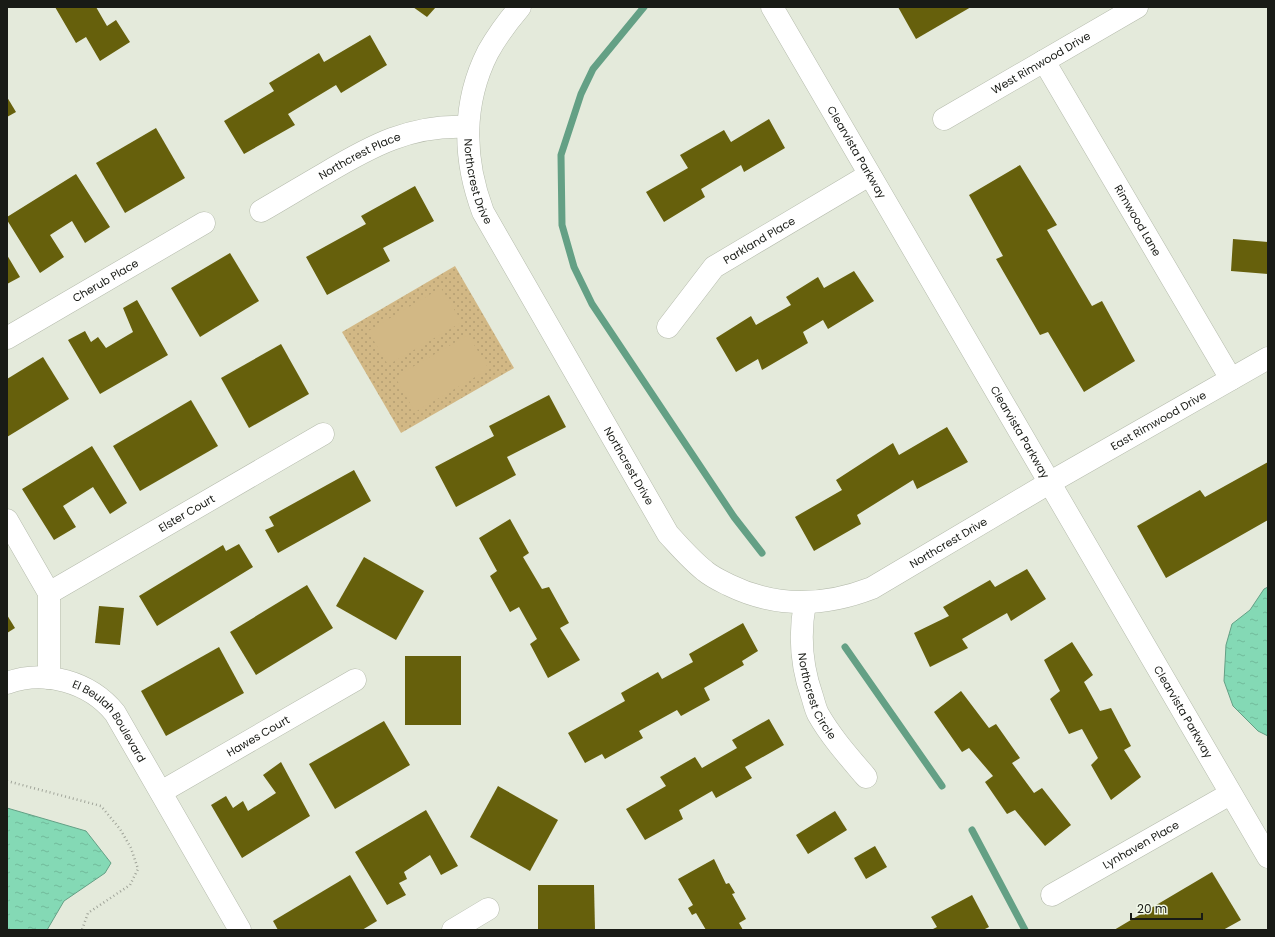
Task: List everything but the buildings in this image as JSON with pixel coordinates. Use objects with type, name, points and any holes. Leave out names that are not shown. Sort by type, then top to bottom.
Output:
[{"type":"street","name":"Northcrest Drive","points":[[520,7],[500,32],[488,52],[473,93],[468,127],[469,159],[475,191],[483,212],[668,534],[694,562],[706,572],[747,594],[775,600],[805,603],[839,599],[872,588],[1049,483]]},
{"type":"street","name":"Clearvista Parkway","points":[[772,7],[1268,857]]},
{"type":"street","name":"West Rimwood Drive","points":[[944,119],[1137,7]]},
{"type":"street","name":"Rimwood Lane","points":[[1044,61],[1231,379]]},
{"type":"street","name":"Northcrest Place","points":[[261,212],[363,151],[392,138],[436,128],[468,127]]},
{"type":"street","name":"Parkland Place","points":[[668,327],[714,267],[869,174]]},
{"type":"street","name":"Cherub Place","points":[[7,338],[204,223]]},
{"type":"street","name":"East Rimwood Drive","points":[[1049,483],[1268,358]]},
{"type":"street","name":"Elster Court","points":[[49,593],[323,434]]},
{"type":"street","points":[[7,520],[49,593],[49,678]]},
{"type":"street","name":"Northcrest Circle","points":[[805,603],[801,625],[802,653],[806,681],[818,713],[836,742],[866,777]]},
{"type":"street","name":"El Beulah Boulevard","points":[[7,683],[28,678],[57,679],[77,684],[91,692],[109,706],[115,713],[240,930]]},
{"type":"street","name":"Hawes Court","points":[[161,792],[355,680]]},
{"type":"street","name":"Lynhaven Place","points":[[1052,895],[1230,794]]},
{"type":"street","points":[[453,930],[488,909]]},
{"type":"path","points":[[7,781],[101,806],[120,829],[131,848],[138,869],[130,885],[88,913],[82,930]]},
{"type":"shaded area","points":[[455,266],[514,368],[401,433],[342,332]]},
{"type":"shaded area","points":[[441,288],[462,322],[388,365],[368,331]]},
{"type":"shaded area","points":[[468,335],[489,369],[415,412],[395,377]]},
{"type":"water","points":[[1268,587],[1268,736],[1258,731],[1233,706],[1224,681],[1226,645],[1232,624],[1250,610],[1264,589]]},
{"type":"water","points":[[7,808],[86,831],[111,863],[105,873],[64,901],[47,930],[7,930]]},
{"type":"waterway","points":[[644,7],[593,69],[581,94],[561,155],[562,225],[574,267],[592,304],[734,517],[762,553]]},
{"type":"waterway","points":[[845,647],[942,786]]},
{"type":"waterway","points":[[972,830],[1025,930]]}]
